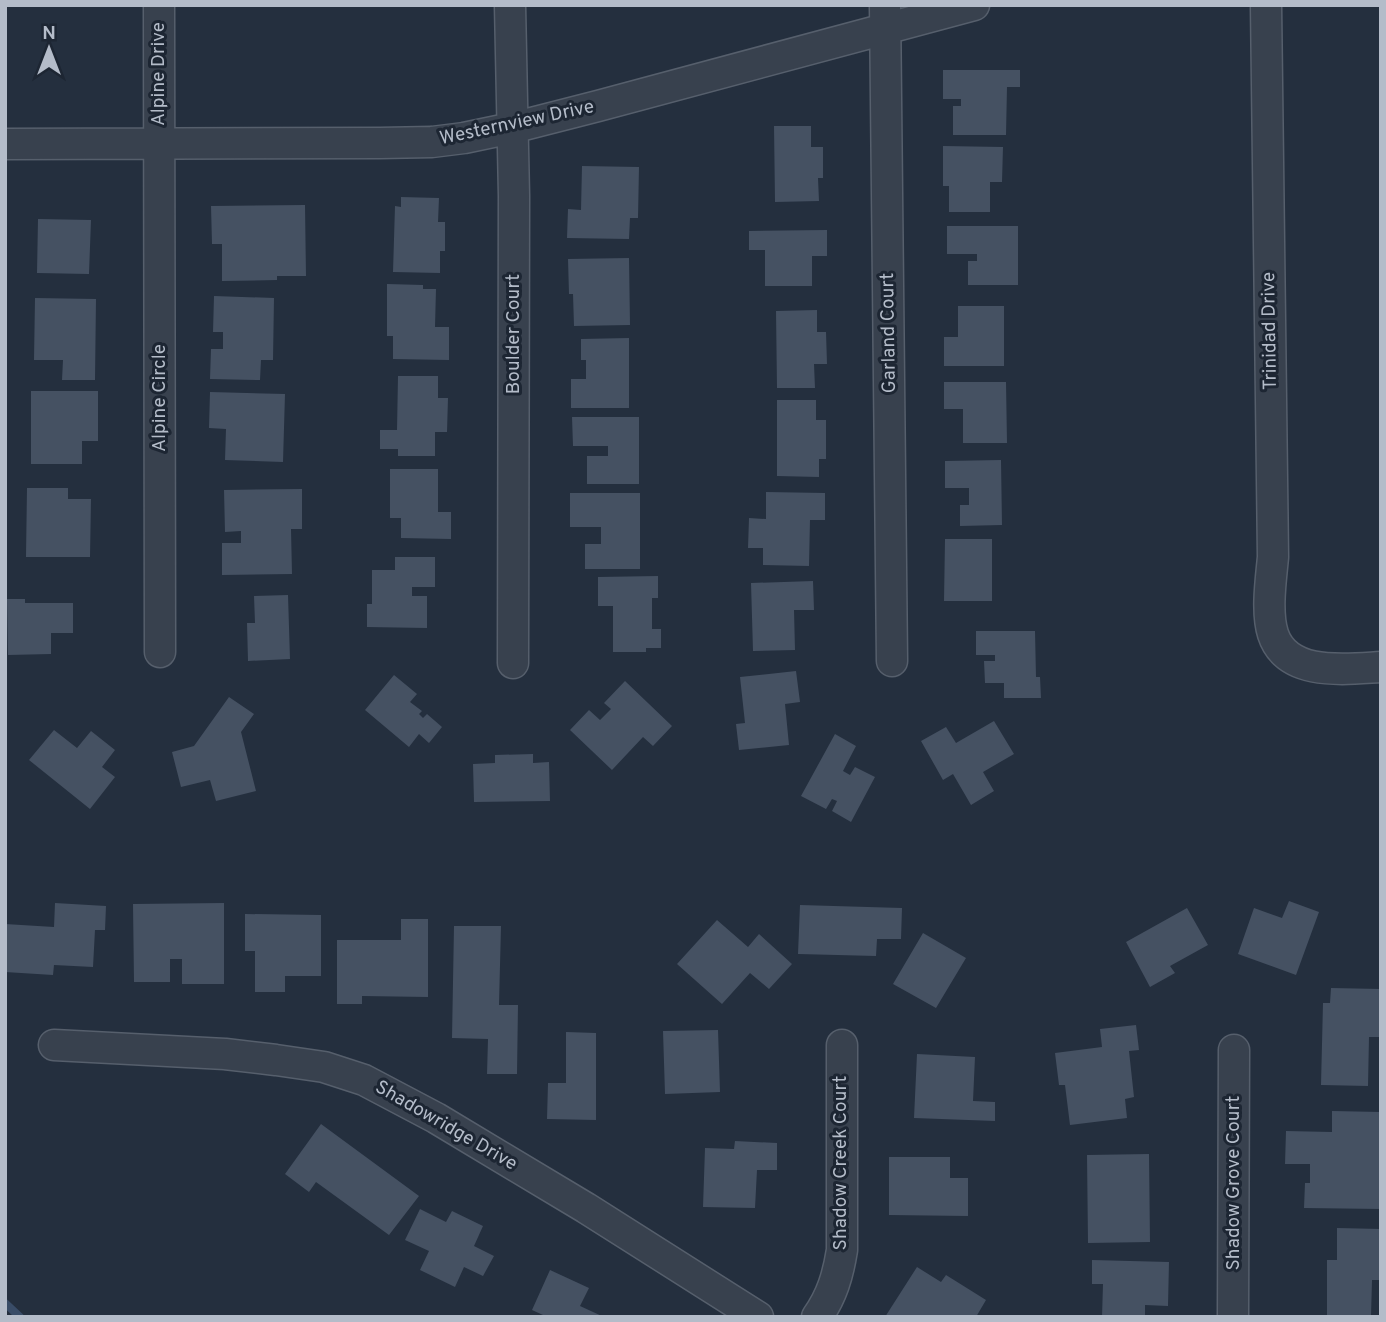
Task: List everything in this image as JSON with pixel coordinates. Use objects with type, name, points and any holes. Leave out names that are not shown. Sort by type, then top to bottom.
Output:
[{"type":"street","name":"Alpine Drive","points":[[159,5],[159,143]]},
{"type":"street","name":"Boulder Court","points":[[510,5],[514,196],[513,663]]},
{"type":"street","name":"Westernview Drive","points":[[5,144],[380,143],[464,138],[625,99],[885,17],[974,5]]},
{"type":"street","name":"Trinidad Drive","points":[[1266,5],[1273,633],[1285,654],[1316,667],[1381,667]]},
{"type":"street","name":"Garland Court","points":[[885,17],[892,661]]},
{"type":"street","name":"Alpine Circle","points":[[159,143],[160,652]]},
{"type":"street","name":"Shadowridge Drive","points":[[54,1045],[225,1054],[324,1067],[364,1080],[436,1118],[586,1208],[758,1317]]},
{"type":"street","name":"Shadow Creek Court","points":[[817,1317],[828,1301],[839,1273],[842,1251],[842,1045]]},
{"type":"street","name":"Shadow Grove Court","points":[[1233,1317],[1234,1050]]},
{"type":"building","points":[[943,70],[1020,70],[1020,87],[1007,87],[1006,135],[953,135],[953,106],[961,106],[961,99],[943,99]]},
{"type":"building","points":[[774,126],[811,126],[811,147],[823,147],[823,178],[818,178],[819,201],[775,202]]},
{"type":"building","points":[[943,146],[1003,147],[1002,182],[990,182],[990,212],[949,212],[949,186],[943,186]]},
{"type":"building","points":[[582,166],[639,167],[638,218],[630,218],[629,239],[567,238],[568,209],[581,210]]},
{"type":"building","points":[[401,197],[439,198],[438,222],[445,222],[445,251],[440,251],[440,273],[393,272],[395,206],[401,207]]},
{"type":"building","points":[[305,205],[306,276],[277,276],[277,280],[222,281],[222,244],[212,244],[211,206]]},
{"type":"building","points":[[38,219],[91,220],[89,274],[37,273]]},
{"type":"building","points":[[947,226],[1018,226],[1018,285],[968,285],[968,261],[977,261],[977,254],[947,254]]},
{"type":"building","points":[[827,230],[827,256],[812,256],[812,286],[765,286],[765,250],[749,250],[749,231]]},
{"type":"building","points":[[629,258],[630,325],[574,326],[573,294],[569,294],[568,259]]},
{"type":"building","points":[[387,284],[423,285],[423,289],[436,289],[435,327],[449,327],[449,360],[393,359],[393,336],[387,336]]},
{"type":"building","points":[[214,296],[274,298],[273,360],[261,360],[260,380],[210,379],[211,349],[223,349],[223,332],[213,332]]},
{"type":"building","points":[[35,298],[96,299],[95,380],[62,380],[63,360],[34,360]]},
{"type":"building","points":[[958,306],[1004,306],[1004,366],[944,366],[944,337],[958,337]]},
{"type":"building","points":[[817,310],[817,332],[826,332],[827,364],[814,364],[815,388],[777,388],[776,311]]},
{"type":"building","points":[[629,338],[629,408],[571,408],[571,379],[586,379],[586,360],[581,360],[581,339]]},
{"type":"building","points":[[398,376],[438,376],[438,398],[448,398],[447,432],[435,432],[435,456],[398,456],[398,449],[380,449],[380,430],[397,430]]},
{"type":"building","points":[[944,382],[1006,382],[1007,443],[963,443],[963,409],[944,409]]},
{"type":"building","points":[[31,391],[98,391],[98,441],[82,441],[82,464],[31,464]]},
{"type":"building","points":[[210,392],[285,394],[283,462],[225,460],[226,429],[209,428]]},
{"type":"building","points":[[777,400],[816,400],[816,420],[826,420],[826,459],[819,459],[819,477],[777,476]]},
{"type":"building","points":[[572,417],[639,417],[639,484],[587,484],[587,456],[608,456],[608,446],[573,446]]},
{"type":"building","points":[[1001,460],[1002,525],[960,526],[960,505],[969,505],[969,488],[945,488],[945,461]]},
{"type":"building","points":[[390,469],[438,469],[438,512],[451,512],[451,539],[401,538],[401,518],[390,518]]},
{"type":"building","points":[[27,488],[68,488],[68,499],[91,499],[90,557],[26,557]]},
{"type":"building","points":[[302,489],[302,529],[291,529],[292,574],[222,575],[222,543],[241,543],[241,531],[225,532],[224,490]]},
{"type":"building","points":[[766,492],[825,493],[825,520],[810,520],[809,566],[763,565],[763,548],[748,548],[749,518],[766,519]]},
{"type":"building","points":[[570,493],[640,493],[640,569],[585,569],[585,544],[601,544],[601,527],[570,527]]},
{"type":"building","points":[[945,539],[992,539],[992,601],[944,601]]},
{"type":"building","points":[[395,557],[435,557],[435,587],[412,587],[412,596],[427,596],[427,628],[367,627],[367,604],[372,604],[372,570],[395,570]]},
{"type":"building","points":[[658,576],[658,598],[652,598],[652,629],[661,629],[661,648],[646,648],[646,652],[613,652],[613,606],[598,606],[598,577]]},
{"type":"building","points":[[813,581],[814,610],[794,610],[795,650],[753,651],[751,583]]},
{"type":"building","points":[[288,595],[290,659],[248,661],[247,623],[255,623],[254,596]]},
{"type":"building","points":[[7,599],[25,599],[25,603],[73,603],[73,633],[51,633],[51,654],[8,655]]},
{"type":"building","points":[[976,631],[1035,631],[1036,677],[1040,677],[1041,698],[1004,698],[1004,683],[985,683],[984,661],[995,661],[995,655],[976,655]]},
{"type":"building","points":[[796,671],[800,702],[785,704],[789,745],[739,750],[736,724],[745,723],[740,677]]},
{"type":"building","points":[[394,675],[417,694],[410,702],[422,711],[419,714],[423,718],[427,714],[442,727],[429,743],[419,734],[409,747],[365,710]]},
{"type":"building","points":[[625,681],[672,726],[653,746],[643,737],[612,770],[570,730],[589,710],[600,720],[611,709],[604,703]]},
{"type":"building","points":[[229,697],[254,714],[241,732],[256,791],[216,801],[210,780],[181,787],[172,752],[194,746]]},
{"type":"building","points":[[994,721],[1014,754],[983,772],[994,791],[971,805],[953,774],[943,780],[921,741],[946,727],[956,743]]},
{"type":"building","points":[[54,730],[77,748],[91,731],[115,750],[102,767],[115,777],[90,809],[29,760]]},
{"type":"building","points":[[835,734],[856,746],[843,771],[850,775],[855,767],[875,777],[851,822],[832,811],[837,801],[832,799],[826,809],[801,796]]},
{"type":"building","points":[[533,754],[533,763],[549,762],[550,801],[474,802],[473,764],[495,763],[495,755]]},
{"type":"building","points":[[1289,901],[1319,912],[1296,975],[1238,954],[1254,908],[1282,918]]},
{"type":"building","points":[[55,903],[106,906],[105,930],[95,930],[93,967],[54,965],[53,975],[5,972],[5,924],[54,927]]},
{"type":"building","points":[[224,903],[224,984],[182,984],[182,959],[170,959],[170,982],[134,982],[133,904]]},
{"type":"building","points":[[800,905],[902,908],[901,939],[877,939],[876,956],[798,954]]},
{"type":"building","points":[[1187,908],[1208,945],[1170,966],[1175,973],[1150,987],[1126,942]]},
{"type":"building","points":[[245,914],[321,915],[321,976],[285,976],[285,992],[255,992],[255,951],[245,951]]},
{"type":"building","points":[[401,919],[428,919],[428,997],[362,996],[362,1004],[337,1004],[337,940],[401,940]]},
{"type":"building","points":[[717,920],[748,947],[759,934],[792,964],[769,989],[750,973],[722,1004],[677,964]]},
{"type":"building","points":[[454,926],[501,926],[499,1005],[518,1005],[517,1074],[487,1074],[488,1039],[452,1038]]},
{"type":"building","points":[[923,933],[966,958],[936,1008],[893,984]]},
{"type":"building","points":[[1331,988],[1381,989],[1381,1037],[1369,1037],[1368,1086],[1321,1085],[1323,1003],[1330,1003]]},
{"type":"building","points":[[1136,1025],[1139,1050],[1129,1051],[1134,1097],[1125,1099],[1127,1118],[1070,1125],[1065,1085],[1059,1085],[1055,1053],[1102,1047],[1100,1029]]},
{"type":"building","points":[[718,1030],[720,1092],[665,1094],[663,1031]]},
{"type":"building","points":[[566,1032],[596,1033],[596,1120],[547,1119],[548,1083],[566,1083]]},
{"type":"building","points":[[917,1054],[975,1057],[973,1101],[995,1102],[995,1121],[914,1118]]},
{"type":"building","points":[[1332,1111],[1381,1112],[1381,1209],[1304,1208],[1305,1183],[1310,1183],[1310,1164],[1285,1164],[1286,1131],[1332,1132]]},
{"type":"building","points":[[321,1124],[419,1196],[389,1235],[316,1182],[309,1192],[285,1174]]},
{"type":"building","points":[[735,1141],[777,1143],[777,1170],[757,1170],[755,1208],[703,1207],[705,1148],[734,1149]]},
{"type":"building","points":[[1149,1154],[1150,1242],[1088,1243],[1087,1155]]},
{"type":"building","points":[[889,1157],[950,1157],[950,1178],[968,1178],[968,1216],[889,1215]]},
{"type":"building","points":[[420,1209],[446,1222],[452,1211],[483,1226],[474,1246],[494,1256],[483,1276],[464,1267],[455,1287],[420,1270],[429,1251],[405,1240]]},
{"type":"building","points":[[1337,1228],[1381,1229],[1381,1280],[1372,1280],[1371,1317],[1327,1317],[1327,1260],[1337,1260]]},
{"type":"building","points":[[1092,1260],[1169,1262],[1168,1306],[1145,1305],[1145,1317],[1102,1317],[1103,1284],[1092,1284]]},
{"type":"building","points":[[917,1267],[941,1282],[946,1275],[986,1300],[976,1317],[885,1317]]},
{"type":"building","points":[[550,1270],[589,1288],[580,1306],[604,1317],[542,1317],[543,1315],[532,1310]]},
{"type":"waterway","points":[[5,1303],[20,1317]]}]
